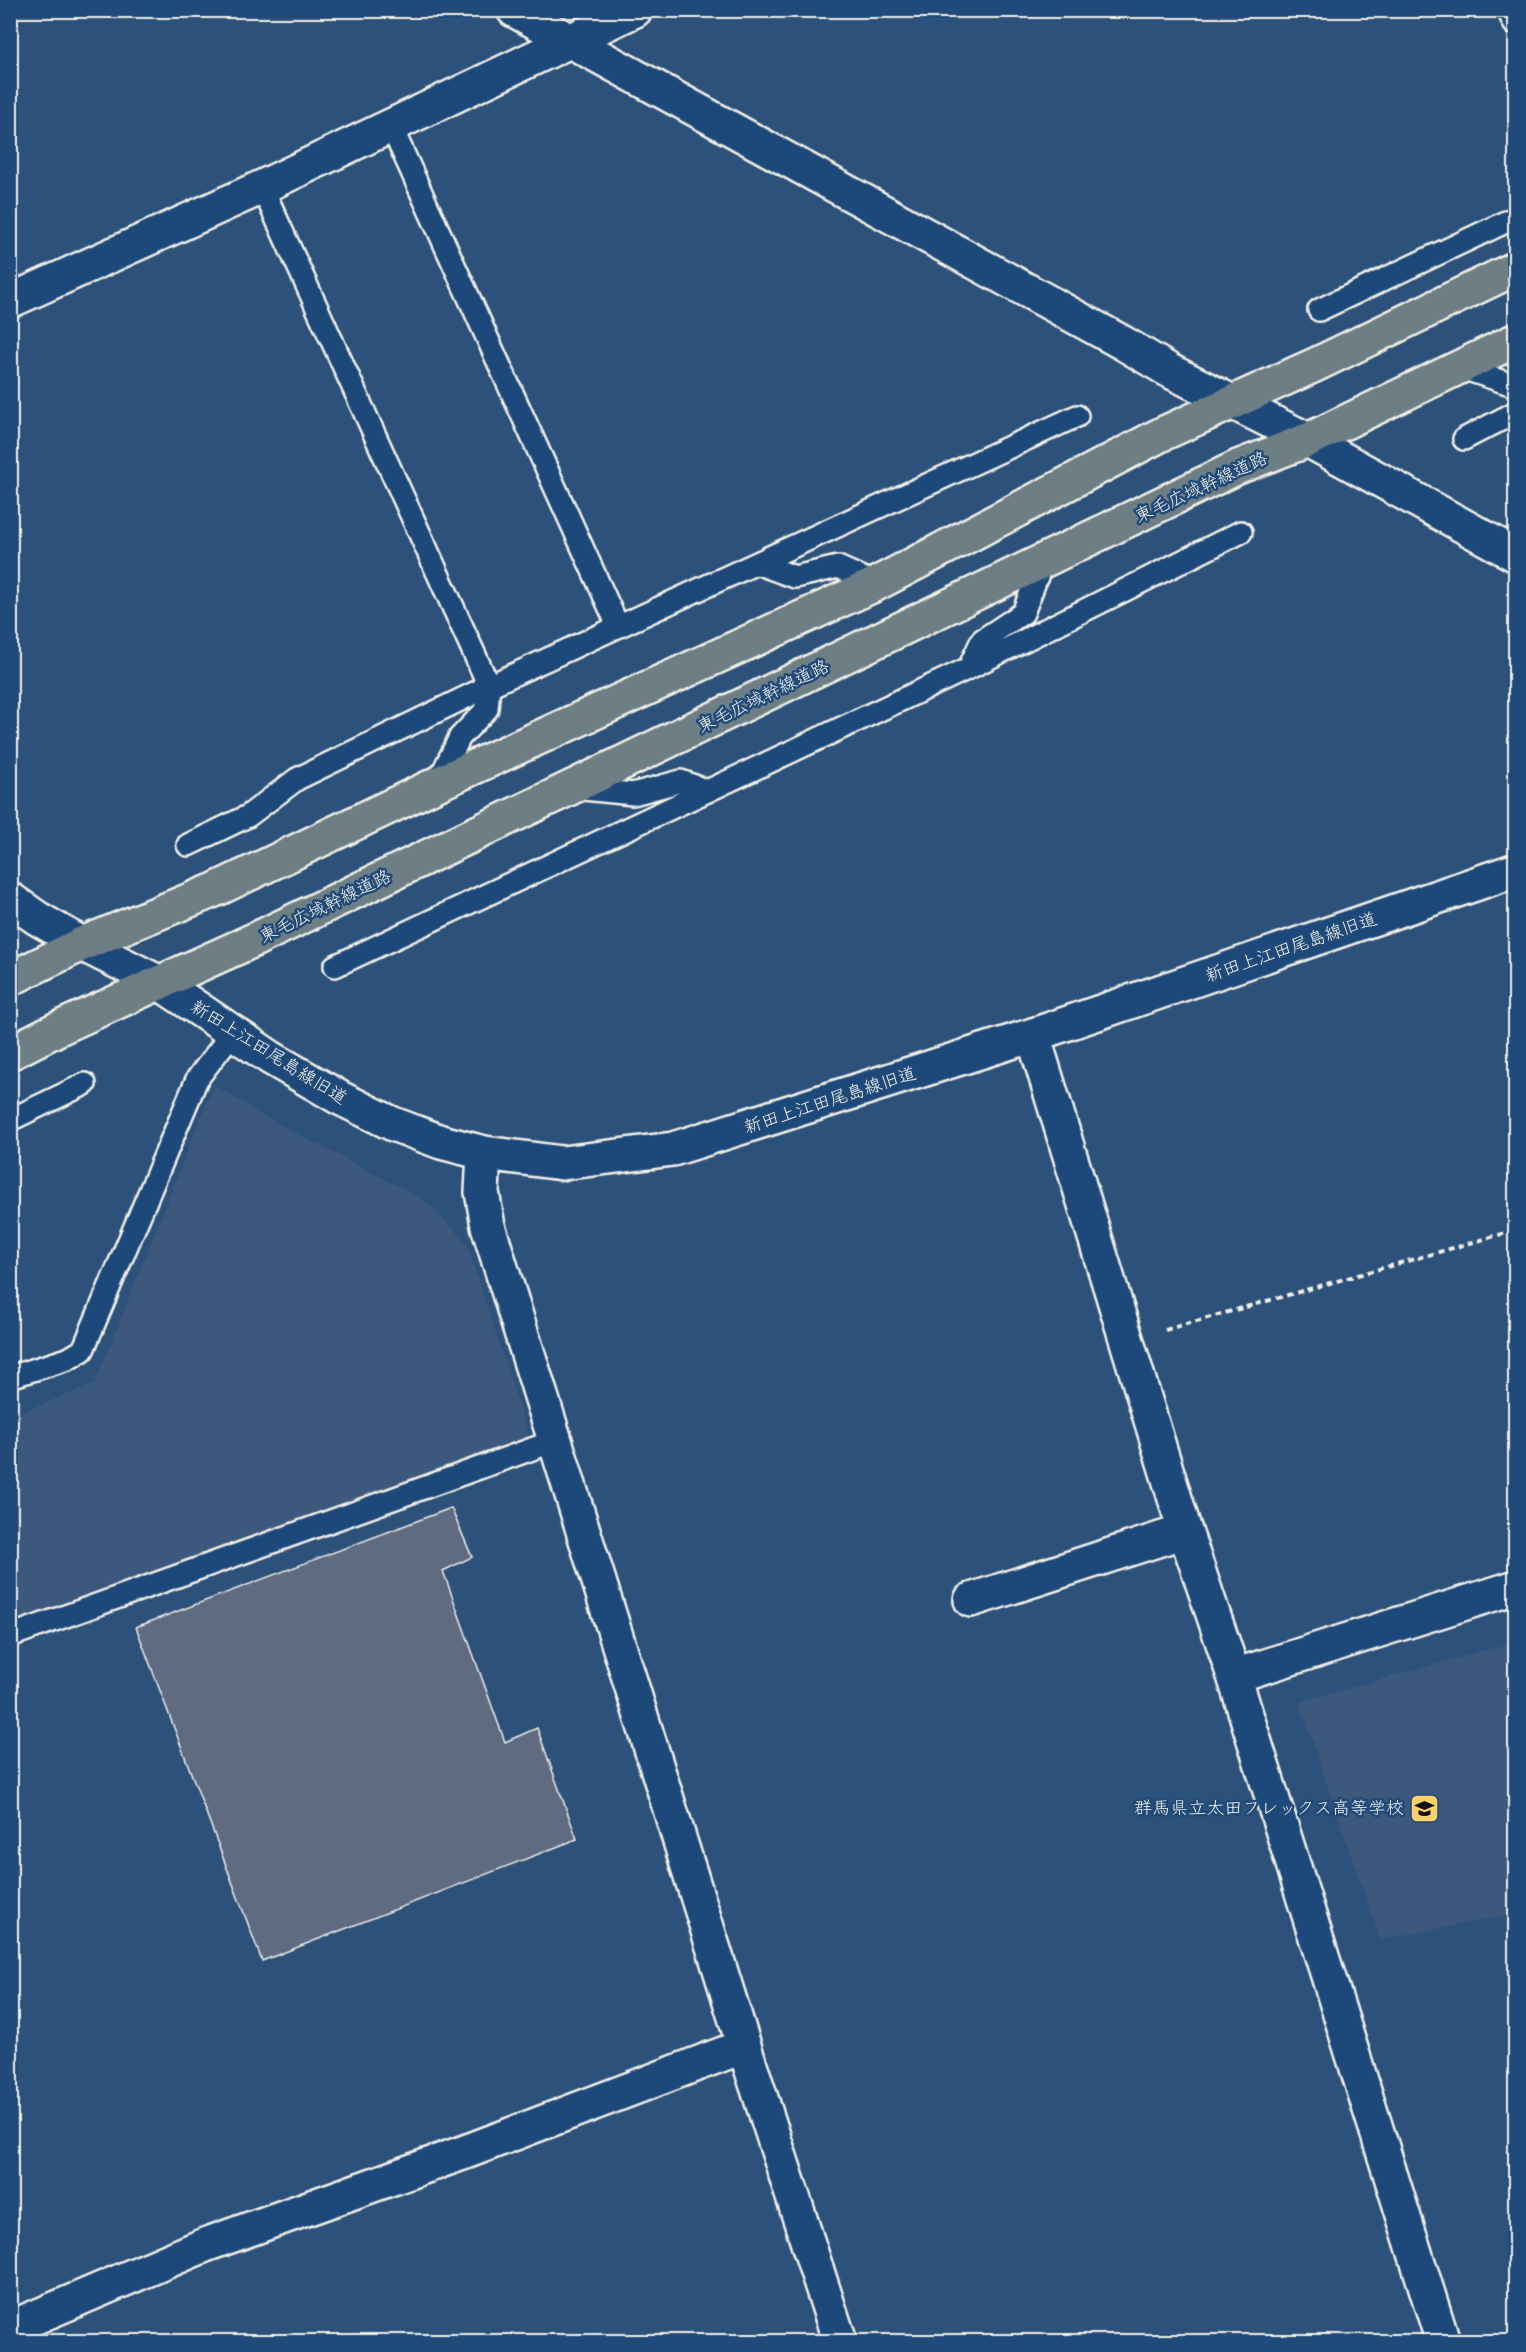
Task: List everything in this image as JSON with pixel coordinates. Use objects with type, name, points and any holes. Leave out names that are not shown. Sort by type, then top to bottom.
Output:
[{"type":"highway","points":[[10,979],[82,944],[217,889],[437,784],[876,584],[1162,435],[1514,267]]},
{"type":"highway","name":"東毛広域幹線道路","points":[[10,1053],[57,1029],[256,939],[1238,467],[1308,440],[1515,340]]},
{"type":"street","points":[[514,10],[1123,343],[1170,371],[1308,440],[1515,555]]},
{"type":"street","points":[[10,301],[262,187],[635,10]]},
{"type":"street","name":"新田上江田尾島線旧道","points":[[10,899],[37,918],[82,944],[160,983],[271,1058],[330,1092],[393,1124],[441,1142],[484,1153],[562,1163],[673,1149],[1033,1035],[1515,870]]},
{"type":"street","points":[[1033,1035],[1185,1531],[1234,1676],[1443,2342]]},
{"type":"street","points":[[484,1153],[482,1192],[488,1226],[744,2046],[840,2342]]},
{"type":"street","points":[[971,1600],[1185,1531]]},
{"type":"street","points":[[1234,1676],[1515,1587]]},
{"type":"street","points":[[10,2328],[205,2245],[468,2151],[744,2046]]},
{"type":"lane","points":[[1508,10],[1515,22]]},
{"type":"lane","points":[[391,126],[618,626]]},
{"type":"lane","points":[[262,187],[489,686],[487,709],[460,737],[437,784]]},
{"type":"lane","points":[[1319,310],[1515,217]]},
{"type":"lane","points":[[1459,367],[1515,386]]},
{"type":"lane","points":[[1464,439],[1515,412]]},
{"type":"lane","points":[[188,845],[248,816],[297,779],[489,686],[1077,416]]},
{"type":"lane","points":[[335,966],[969,668],[1241,532]]},
{"type":"lane","points":[[969,668],[982,640],[1023,613],[1043,561]]},
{"type":"lane","points":[[759,564],[795,578],[838,567],[876,584]]},
{"type":"lane","points":[[570,788],[633,794],[681,782],[708,791]]},
{"type":"lane","points":[[10,1377],[68,1359],[83,1350],[197,1079],[233,1032]]},
{"type":"lane","points":[[10,1120],[85,1084]]},
{"type":"lane","points":[[10,1636],[556,1440]]},
{"type":"path","points":[[1126,1341],[1515,1230]]},
{"type":"shaded area","points":[[214,1085],[269,1119],[423,1199],[466,1241],[529,1437],[11,1625],[11,1417],[95,1383]]},
{"type":"shaded area","name":"群馬県立太田フレックス高等学校","points":[[1515,1642],[1515,1914],[1380,1940],[1299,1702]]},
{"type":"building","points":[[451,1508],[472,1557],[443,1571],[505,1742],[537,1728],[577,1839],[262,1961],[136,1627]]},
{"type":"place","name":"群馬県立太田フレックス高等学校","points":[[1425,1808]]}]
